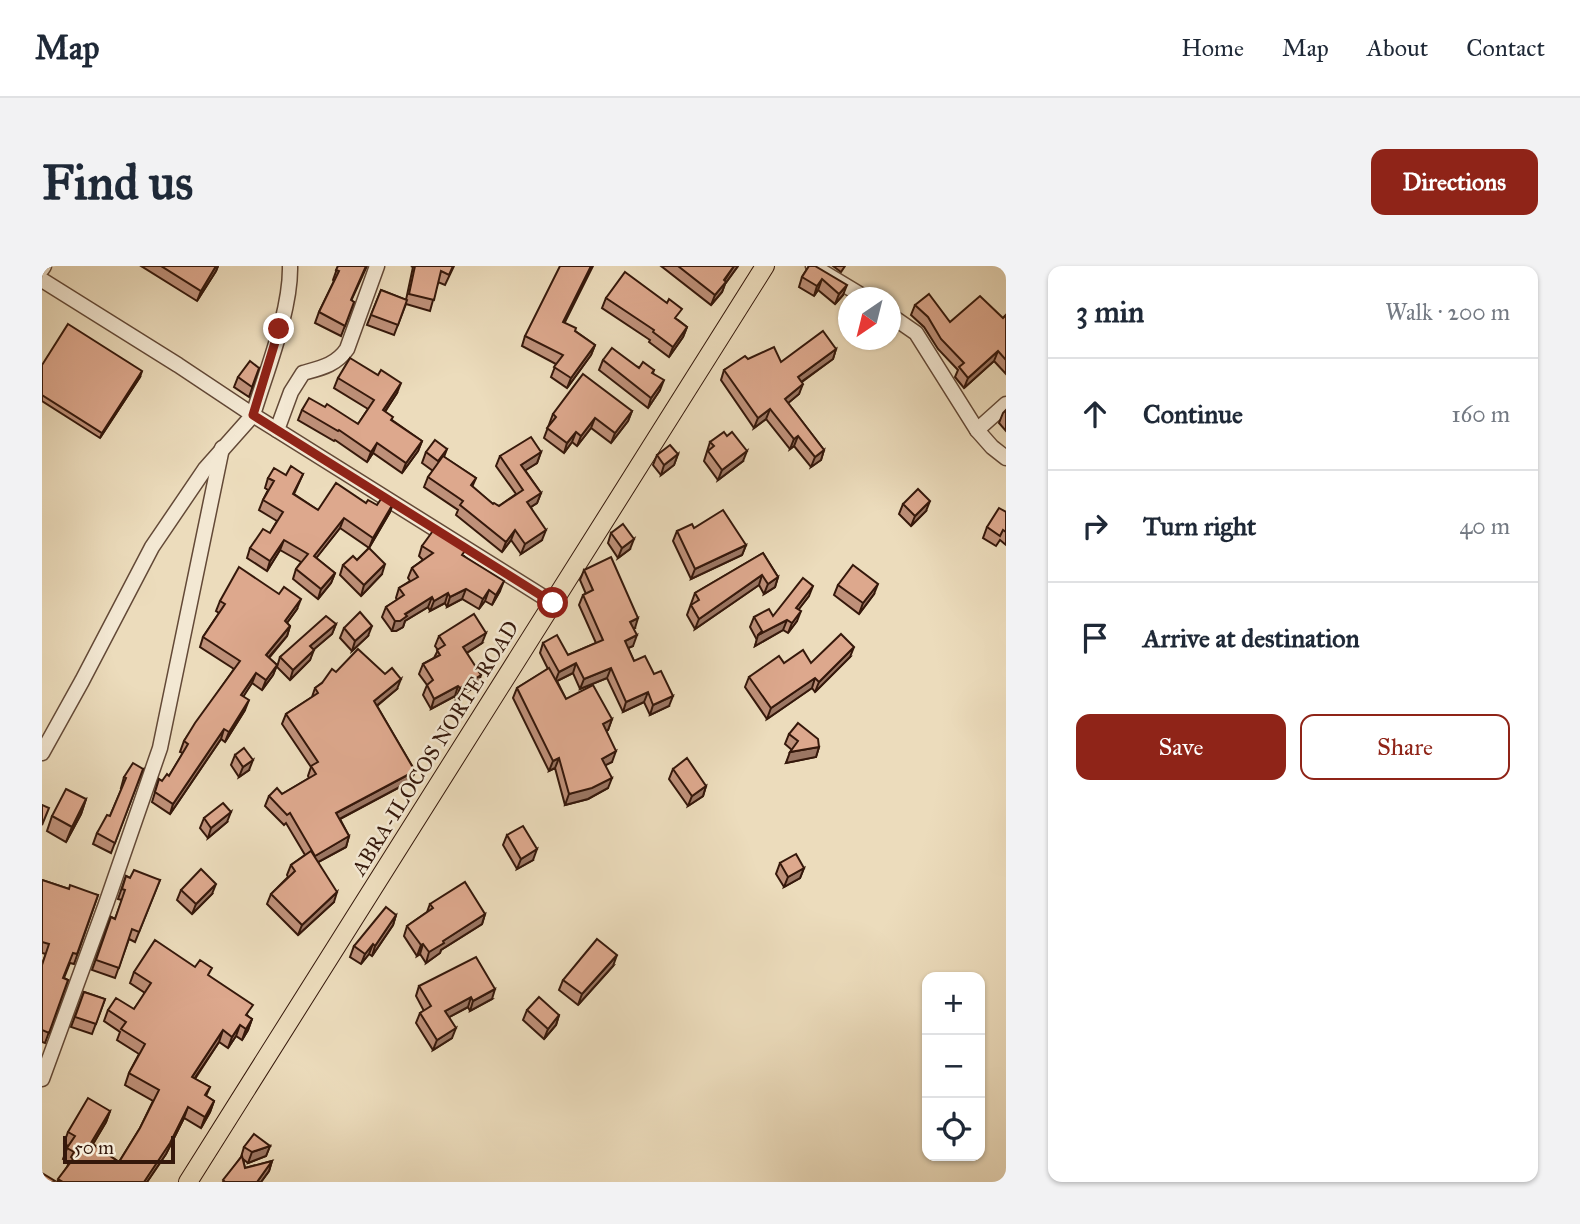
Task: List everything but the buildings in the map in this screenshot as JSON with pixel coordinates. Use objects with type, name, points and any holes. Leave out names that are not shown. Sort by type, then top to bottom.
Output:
[{"type":"main road","name":"ABRA-ILOCOS NORTE ROAD","points":[[188,1182],[765,266]]},
{"type":"street","points":[[42,752],[152,547],[205,468],[253,415],[279,329],[288,292],[290,266]]},
{"type":"street","points":[[277,430],[290,392],[303,373],[340,360],[347,349],[377,266]]},
{"type":"street","points":[[813,266],[848,287]]},
{"type":"street","points":[[42,280],[553,603]]},
{"type":"street","points":[[901,322],[916,333],[977,430],[1006,458]]},
{"type":"street","points":[[977,430],[1006,404]]},
{"type":"street","points":[[42,1079],[160,748],[222,447]]},
{"type":"route","points":[[279,329],[253,415],[553,603]]}]
